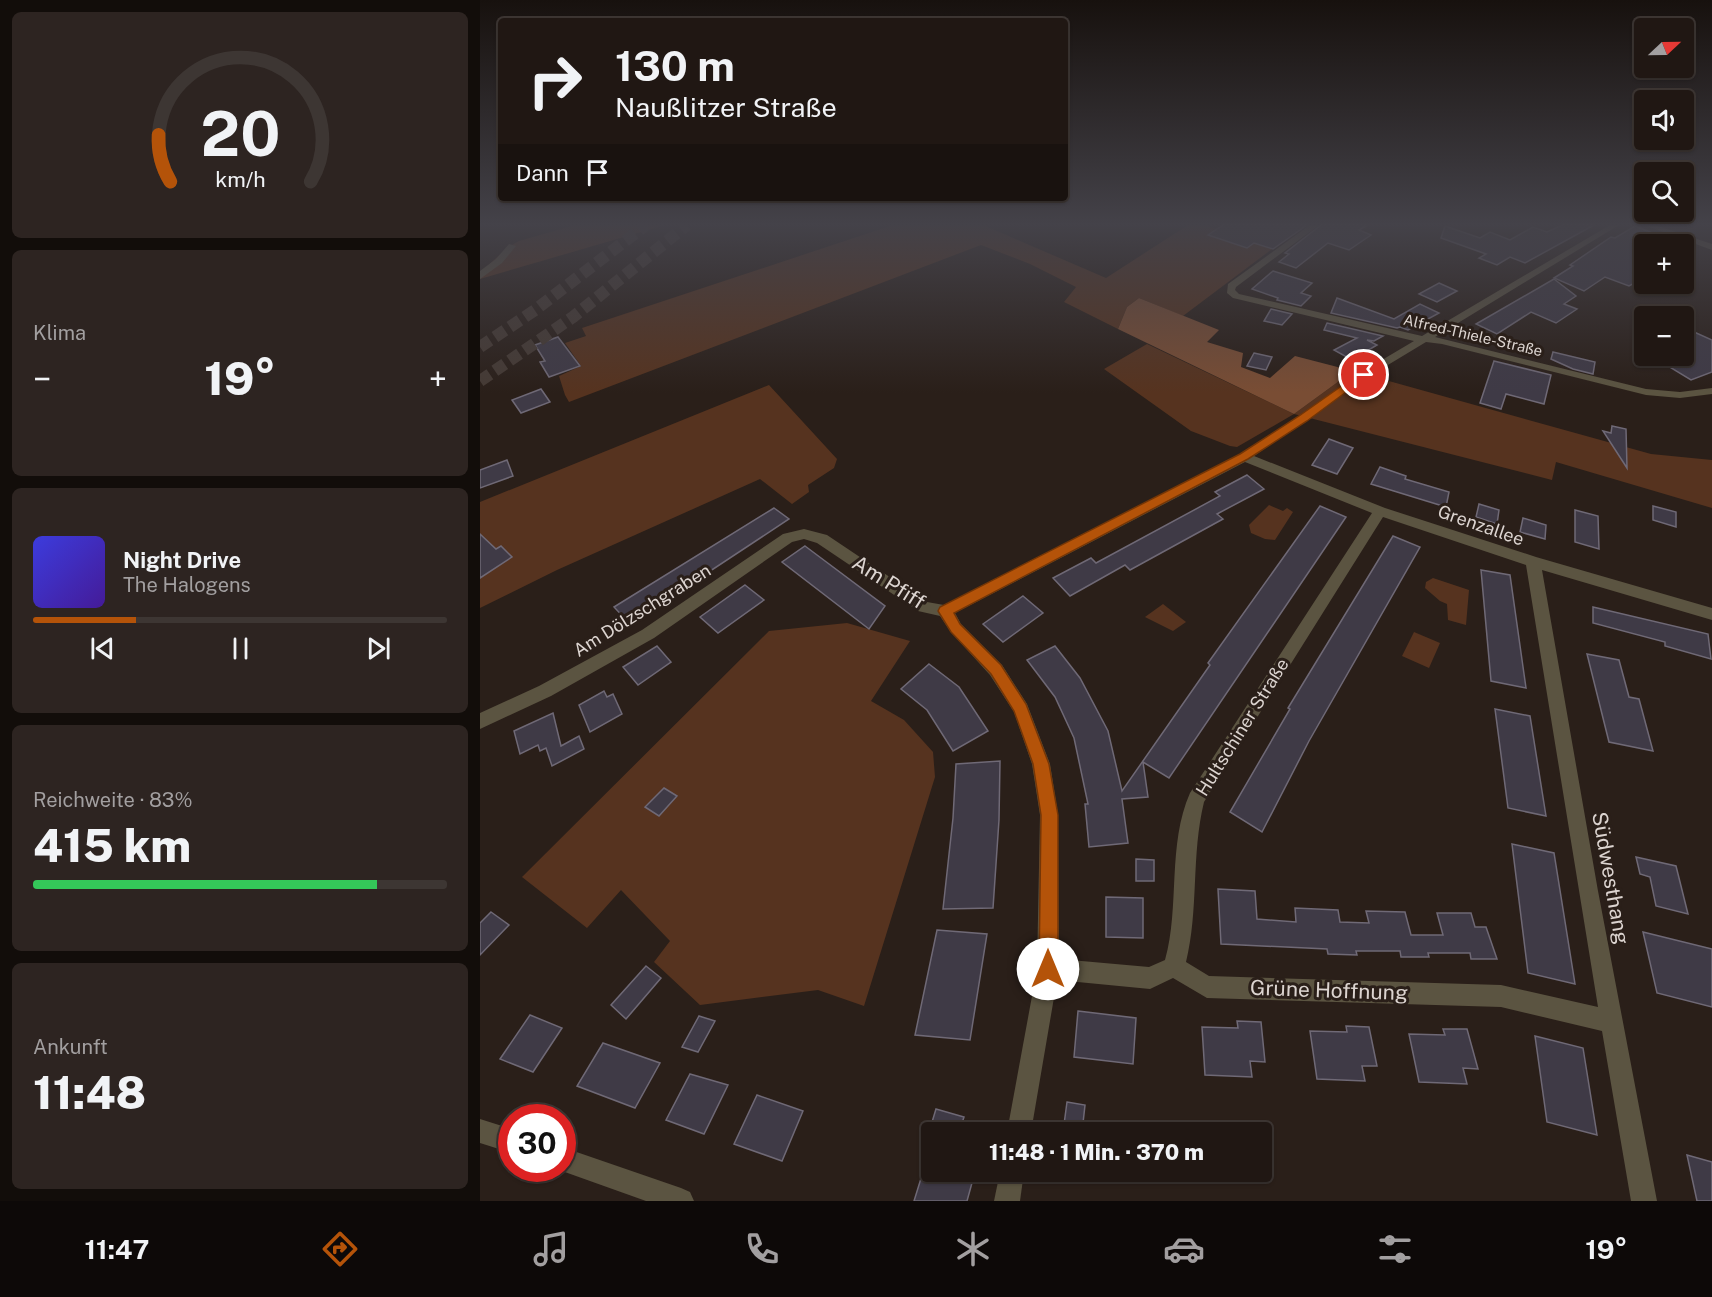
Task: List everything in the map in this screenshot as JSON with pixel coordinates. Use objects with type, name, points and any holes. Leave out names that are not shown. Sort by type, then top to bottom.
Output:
[{"type":"street","name":"Alfred-Thiele-Straße","points":[[1239,281],[1230,291],[1236,296],[1415,338],[1427,338],[1646,392],[1680,395],[1712,391]]},
{"type":"street","points":[[945,611],[1244,456],[1303,419],[1364,375],[1522,281]]},
{"type":"street","name":"Grenzallee","points":[[1244,456],[1380,511],[1533,562],[1712,614]]},
{"type":"street","name":"Hultschiner Straße","points":[[1174,967],[1182,943],[1188,822],[1196,799],[1380,511]]},
{"type":"street","name":"Am Dölzschgraben","points":[[480,720],[545,691],[648,634],[788,538],[804,534],[822,539]]},
{"type":"street","name":"Am Pfiff","points":[[822,539],[923,607],[945,611],[956,628],[996,670],[1021,709],[1041,764],[1049,815],[1048,969],[1021,1122]]},
{"type":"street","name":"Südwesthang","points":[[1533,562],[1588,891],[1644,1201]]},
{"type":"street","points":[[1048,969],[1150,978],[1174,967]]},
{"type":"street","name":"Grüne Hoffnung","points":[[1174,967],[1206,987],[1501,996],[1613,1023]]},
{"type":"street","points":[[480,1131],[498,1137]]},
{"type":"street","points":[[576,1165],[681,1201]]},
{"type":"street","points":[[1007,1201],[1010,1182]]},
{"type":"shaded area","points":[[724,281],[886,281],[569,402],[559,376],[581,366],[565,343],[586,336],[582,328]]},
{"type":"shaded area","points":[[1064,281],[1229,281],[1183,316],[1139,298],[1127,307],[1118,329],[1064,302],[1076,287]]},
{"type":"shaded area","points":[[1139,298],[1219,330],[1207,342],[1243,353],[1241,367],[1270,378],[1295,356],[1353,371],[1294,414],[1118,329],[1127,307]]},
{"type":"shaded area","points":[[1147,344],[1294,414],[1237,447],[1191,431],[1104,369]]},
{"type":"shaded area","points":[[1353,371],[1651,454],[1712,460],[1712,508],[1556,462],[1552,480],[1294,414]]},
{"type":"shaded area","points":[[769,385],[837,459],[834,468],[808,485],[809,492],[792,504],[760,479],[557,570],[480,608],[480,502]]},
{"type":"shaded area","points":[[1269,505],[1283,511],[1287,508],[1293,512],[1275,540],[1265,539],[1251,533],[1249,525]]},
{"type":"shaded area","points":[[1433,578],[1469,590],[1466,625],[1448,620],[1447,604],[1425,588],[1426,582]]},
{"type":"shaded area","points":[[1163,604],[1186,622],[1173,631],[1145,617]]},
{"type":"shaded area","points":[[847,623],[910,641],[871,701],[904,720],[933,752],[935,777],[864,1006],[818,990],[700,1005],[654,962],[670,941],[621,890],[587,928],[522,877],[769,631]]},
{"type":"shaded area","points":[[1414,632],[1440,643],[1429,668],[1402,656]]},
{"type":"building","points":[[1261,281],[1312,283],[1301,293],[1311,296],[1301,306],[1277,300],[1278,298],[1252,289]]},
{"type":"building","points":[[1550,281],[1557,281],[1576,296],[1564,304],[1577,309],[1556,323],[1531,312],[1497,334],[1476,324]]},
{"type":"building","points":[[1561,281],[1599,281],[1584,291]]},
{"type":"building","points":[[1616,281],[1634,281],[1629,286]]},
{"type":"building","points":[[1439,283],[1457,291],[1437,302],[1419,294]]},
{"type":"building","points":[[1337,298],[1394,319],[1420,304],[1439,313],[1408,330],[1331,313]]},
{"type":"building","points":[[1271,309],[1292,314],[1282,325],[1264,321]]},
{"type":"building","points":[[1327,323],[1383,336],[1374,341],[1367,340],[1377,345],[1352,360],[1334,350],[1357,338],[1324,330]]},
{"type":"building","points":[[1694,332],[1712,340],[1712,372],[1691,380],[1668,366],[1694,366]]},
{"type":"building","points":[[558,337],[580,366],[549,377],[540,362],[545,361],[535,345]]},
{"type":"building","points":[[1553,352],[1595,362],[1593,374],[1573,369],[1551,359]]},
{"type":"building","points":[[1254,353],[1272,357],[1266,370],[1247,366]]},
{"type":"building","points":[[1494,361],[1551,375],[1544,404],[1506,394],[1501,409],[1480,403]]},
{"type":"building","points":[[541,389],[550,402],[521,413],[512,400]]},
{"type":"building","points":[[1612,426],[1626,429],[1627,468],[1603,431],[1611,433]]},
{"type":"building","points":[[1329,439],[1353,448],[1337,474],[1312,465]]},
{"type":"building","points":[[507,460],[513,476],[480,488],[480,470]]},
{"type":"building","points":[[1380,467],[1406,476],[1405,479],[1449,492],[1446,507],[1371,484]]},
{"type":"building","points":[[1247,475],[1264,489],[1217,514],[1223,519],[1130,570],[1125,565],[1070,596],[1053,578],[1091,558],[1096,563],[1220,496],[1215,492]]},
{"type":"building","points":[[1479,504],[1499,510],[1497,524],[1476,517]]},
{"type":"building","points":[[1320,506],[1346,517],[1169,778],[1143,762],[1148,797],[1122,799],[1128,843],[1089,847],[1085,804],[1088,804],[1074,738],[1055,697],[1027,660],[1055,646],[1080,678],[1108,731],[1122,791],[1210,665],[1208,663]]},
{"type":"building","points":[[1653,506],[1676,512],[1676,527],[1653,520]]},
{"type":"building","points":[[774,508],[789,519],[630,624],[614,607]]},
{"type":"building","points":[[1575,510],[1598,516],[1599,549],[1575,542]]},
{"type":"building","points":[[1523,518],[1546,525],[1545,539],[1520,532]]},
{"type":"building","points":[[480,534],[496,549],[501,546],[512,557],[480,578]]},
{"type":"building","points":[[1393,536],[1420,547],[1309,741],[1262,832],[1230,812],[1290,709],[1288,708]]},
{"type":"building","points":[[805,546],[885,606],[869,629],[782,562]]},
{"type":"building","points":[[1481,570],[1510,575],[1526,688],[1491,681]]},
{"type":"building","points":[[745,585],[764,600],[718,633],[700,617]]},
{"type":"building","points":[[1023,596],[1043,613],[1003,642],[983,624]]},
{"type":"building","points":[[1593,607],[1708,634],[1711,659],[1665,646],[1665,642],[1593,623]]},
{"type":"building","points":[[657,646],[671,662],[638,685],[623,667]]},
{"type":"building","points":[[1587,654],[1619,660],[1629,697],[1639,699],[1653,751],[1609,742]]},
{"type":"building","points":[[929,664],[959,687],[988,731],[953,751],[927,710],[901,689]]},
{"type":"building","points":[[604,691],[607,697],[613,694],[622,714],[590,732],[579,705]]},
{"type":"building","points":[[1495,709],[1530,716],[1546,816],[1508,808]]},
{"type":"building","points":[[553,713],[561,746],[579,736],[584,749],[552,766],[546,748],[540,751],[538,745],[520,754],[514,731]]},
{"type":"building","points":[[1000,761],[999,820],[993,908],[943,909],[953,818],[956,764]]},
{"type":"building","points":[[664,788],[677,796],[659,816],[645,807]]},
{"type":"building","points":[[1512,844],[1554,853],[1575,984],[1528,973]]},
{"type":"building","points":[[1636,857],[1676,866],[1688,914],[1656,906],[1650,877],[1640,874]]},
{"type":"building","points":[[1136,859],[1154,860],[1154,881],[1136,881]]},
{"type":"building","points":[[1218,889],[1255,891],[1257,919],[1296,922],[1295,908],[1338,910],[1340,922],[1369,923],[1366,911],[1405,912],[1411,935],[1443,935],[1437,913],[1471,913],[1475,927],[1486,927],[1497,959],[1471,959],[1470,953],[1428,953],[1429,957],[1401,957],[1400,951],[1356,951],[1357,955],[1328,954],[1327,949],[1221,944]]},
{"type":"building","points":[[1106,897],[1143,898],[1143,938],[1106,937]]},
{"type":"building","points":[[491,912],[509,925],[480,955],[480,923]]},
{"type":"building","points":[[937,930],[987,934],[970,1040],[915,1035]]},
{"type":"building","points":[[1643,932],[1712,949],[1712,1007],[1657,993]]},
{"type":"building","points":[[646,966],[661,978],[626,1019],[611,1005]]},
{"type":"building","points":[[1078,1011],[1136,1018],[1133,1064],[1074,1057]]},
{"type":"building","points":[[530,1015],[562,1028],[533,1072],[500,1059]]},
{"type":"building","points":[[699,1016],[715,1021],[698,1052],[682,1047]]},
{"type":"building","points":[[1237,1021],[1261,1022],[1265,1062],[1250,1061],[1252,1077],[1205,1075],[1202,1027],[1238,1028]]},
{"type":"building","points":[[1346,1026],[1369,1027],[1377,1066],[1362,1066],[1365,1081],[1317,1079],[1310,1031],[1347,1032]]},
{"type":"building","points":[[1443,1029],[1467,1029],[1478,1069],[1463,1068],[1467,1084],[1419,1082],[1409,1034],[1445,1035]]},
{"type":"building","points":[[1535,1036],[1583,1048],[1597,1135],[1547,1122]]},
{"type":"building","points":[[603,1043],[660,1063],[635,1108],[577,1086]]},
{"type":"building","points":[[690,1074],[728,1085],[704,1134],[666,1120]]},
{"type":"building","points":[[757,1095],[803,1111],[782,1161],[734,1144]]},
{"type":"building","points":[[1067,1102],[1085,1105],[1083,1122],[1064,1122]]},
{"type":"building","points":[[936,1109],[964,1117],[962,1122],[932,1122]]},
{"type":"building","points":[[1687,1155],[1712,1162],[1712,1201],[1697,1201]]},
{"type":"building","points":[[921,1178],[921,1182],[972,1182],[967,1201],[914,1201]]},
{"type":"tunnel","points":[[480,347],[573,281]]},
{"type":"tunnel","points":[[480,381],[573,317],[618,281]]},
{"type":"route","points":[[1048,969],[1049,815],[1041,764],[1021,709],[996,670],[956,628],[945,611],[1244,456],[1303,419],[1364,375]]}]
